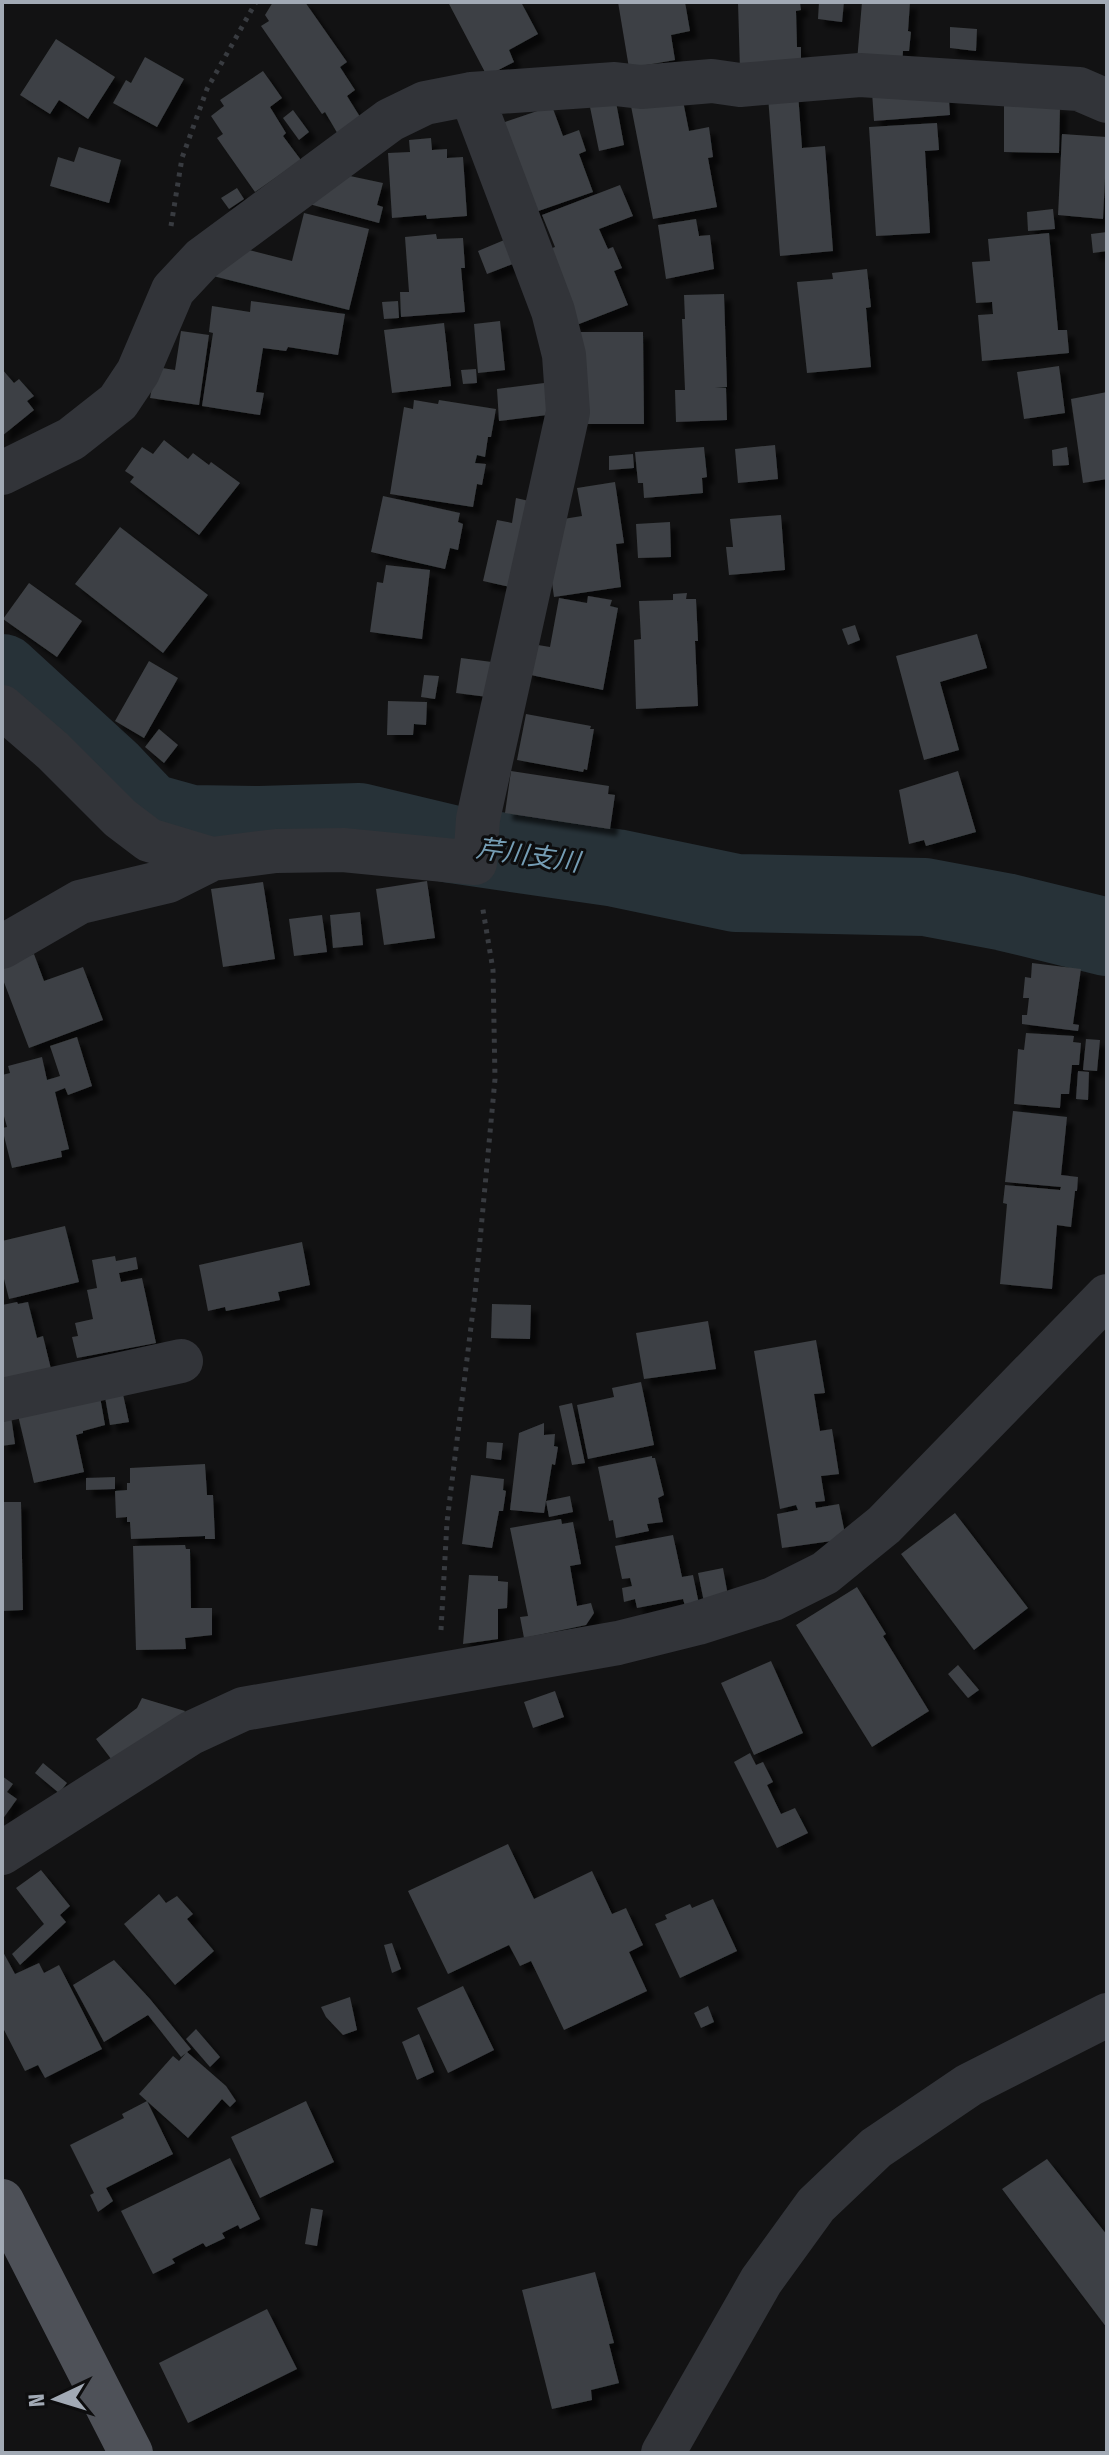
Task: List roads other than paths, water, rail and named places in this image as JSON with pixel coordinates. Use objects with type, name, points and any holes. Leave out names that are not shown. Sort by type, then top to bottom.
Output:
[{"type":"main road","points":[[2,2201],[131,2453]]},
{"type":"street","points":[[2,473],[71,439],[118,402],[138,372],[173,290],[202,259],[390,120],[425,103],[471,94],[615,84],[641,87],[712,81],[740,85],[860,75],[1079,89],[1107,101]]},
{"type":"street","points":[[2,947],[80,902],[168,881],[212,859],[276,851],[343,850],[475,863],[478,819],[568,412],[564,355],[553,311],[471,94]]},
{"type":"street","points":[[2,707],[53,751],[120,818],[149,840],[212,859]]},
{"type":"street","points":[[2,1853],[191,1733],[243,1709],[618,1643],[698,1623],[773,1599],[825,1573],[884,1525],[1107,1296]]},
{"type":"street","points":[[2,1400],[181,1361]]},
{"type":"street","points":[[663,2453],[761,2281],[816,2205],[876,2148],[969,2085],[1107,2015]]},
{"type":"waterway","name":"芹川支川","points":[[2,673],[109,771],[148,812],[191,824],[359,822],[451,844],[616,868],[736,893],[925,897],[1005,912],[1107,937]]}]
